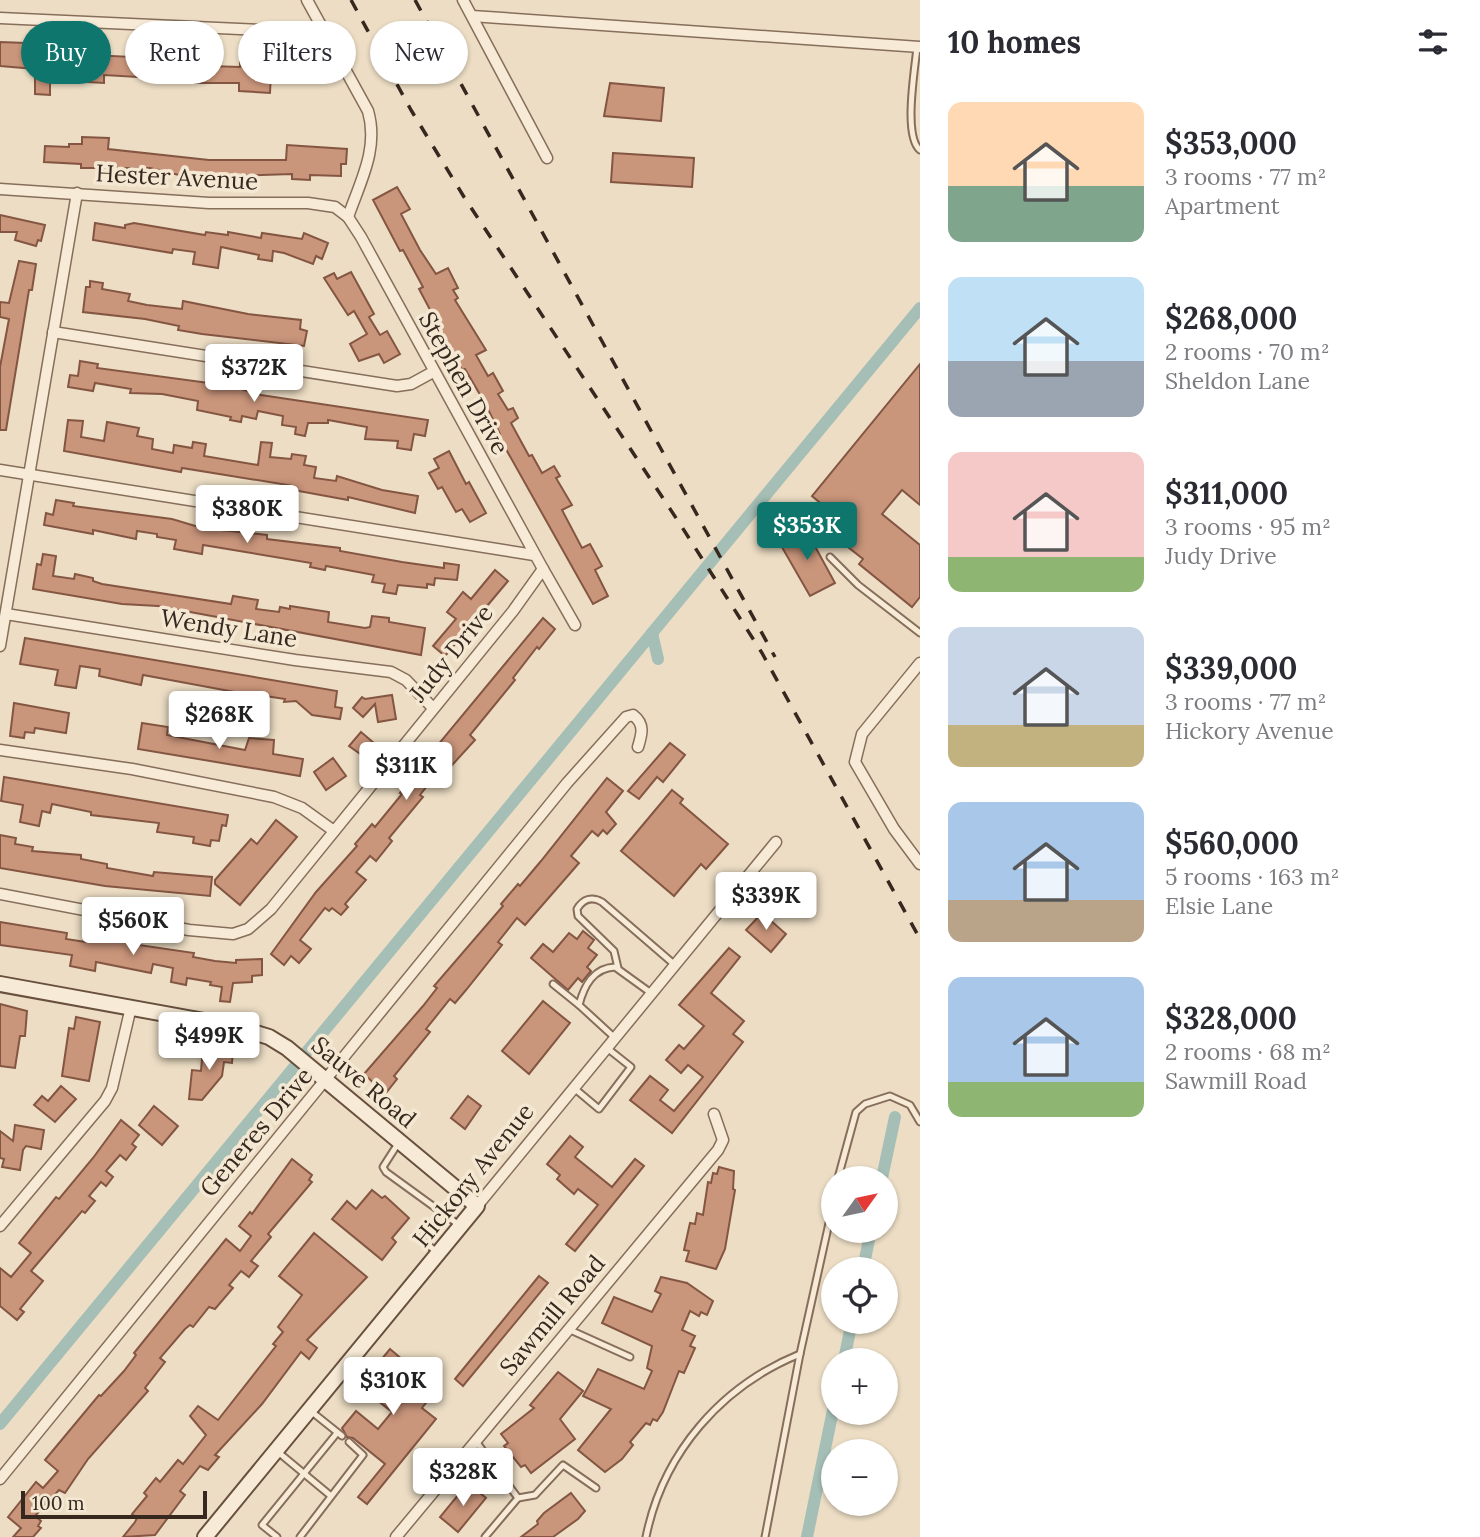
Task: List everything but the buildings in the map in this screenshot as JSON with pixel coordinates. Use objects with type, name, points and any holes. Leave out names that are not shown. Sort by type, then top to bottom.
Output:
[{"type":"street","points":[[307,0],[319,21]]},
{"type":"street","points":[[463,0],[547,158]]},
{"type":"street","points":[[472,16],[918,47]]},
{"type":"street","points":[[0,18],[238,29]]},
{"type":"street","points":[[348,217],[371,153],[372,125],[352,84]]},
{"type":"street","name":"Hester Avenue","points":[[0,188],[209,203],[309,204],[335,207],[348,217]]},
{"type":"street","points":[[0,646],[77,193]]},
{"type":"street","name":"Stephen Drive","points":[[348,217],[542,569]]},
{"type":"street","points":[[54,332],[397,386],[411,384],[433,372]]},
{"type":"street","points":[[0,470],[534,555]]},
{"type":"street","points":[[542,569],[575,625]]},
{"type":"street","name":"Judy Drive","points":[[0,894],[189,930],[236,932],[248,929],[271,909],[542,569]]},
{"type":"street","name":"Wendy Lane","points":[[6,614],[295,660],[391,672],[406,680],[433,708]]},
{"type":"street","points":[[920,663],[862,734],[855,762],[863,780],[920,864]]},
{"type":"street","name":"Generes Drive","points":[[0,1479],[320,1077],[567,783],[626,717],[633,715],[639,720],[643,733],[638,747]]},
{"type":"street","points":[[0,750],[132,769],[274,797],[302,808],[334,831]]},
{"type":"street","name":"Hickory Avenue","points":[[205,1537],[776,842]]},
{"type":"street","name":"Sauve Road","points":[[0,984],[237,1027],[269,1037],[287,1048],[477,1206]]},
{"type":"street","points":[[0,1226],[4,1213],[106,1101],[112,1088],[131,1007]]},
{"type":"street","name":"Sawmill Road","points":[[396,1537],[718,1150],[723,1140],[714,1114]]},
{"type":"lane","points":[[918,47],[911,125],[915,146],[920,150]]},
{"type":"lane","points":[[830,557],[858,585],[920,633]]},
{"type":"lane","points":[[618,968],[614,951],[578,916],[578,909],[584,901],[593,898],[602,902],[676,965]]},
{"type":"lane","points":[[579,1005],[584,989],[596,973],[604,968],[618,968],[652,994]]},
{"type":"lane","points":[[554,984],[615,1038]]},
{"type":"lane","points":[[574,1088],[599,1110],[631,1067],[607,1048]]},
{"type":"lane","points":[[841,1166],[856,1112],[864,1104],[890,1096],[910,1105],[920,1122]]},
{"type":"lane","points":[[399,1142],[383,1167],[386,1172],[460,1226]]},
{"type":"lane","points":[[415,1235],[438,1253]]},
{"type":"lane","points":[[765,1537],[825,1243]]},
{"type":"lane","points":[[568,1329],[630,1357]]},
{"type":"lane","points":[[646,1537],[652,1507],[666,1477],[698,1428],[742,1384],[767,1367],[800,1354]]},
{"type":"lane","points":[[277,1537],[262,1525],[304,1473],[340,1435],[309,1410]]},
{"type":"lane","points":[[475,1440],[518,1498]]},
{"type":"lane","points":[[300,1537],[363,1455],[349,1443]]},
{"type":"lane","points":[[276,1450],[331,1496]]},
{"type":"lane","points":[[485,1537],[518,1498],[535,1494],[563,1465],[596,1489]]},
{"type":"waterway","points":[[0,1424],[920,308]]},
{"type":"waterway","points":[[652,633],[658,659]]},
{"type":"waterway","points":[[885,1166],[895,1117]]},
{"type":"waterway","points":[[865,1257],[868,1243]]},
{"type":"waterway","points":[[846,1348],[849,1334]]},
{"type":"waterway","points":[[807,1537],[830,1425]]},
{"type":"railway","points":[[351,0],[411,110],[464,197],[762,653],[920,939]]},
{"type":"railway","points":[[415,0],[775,657]]}]
